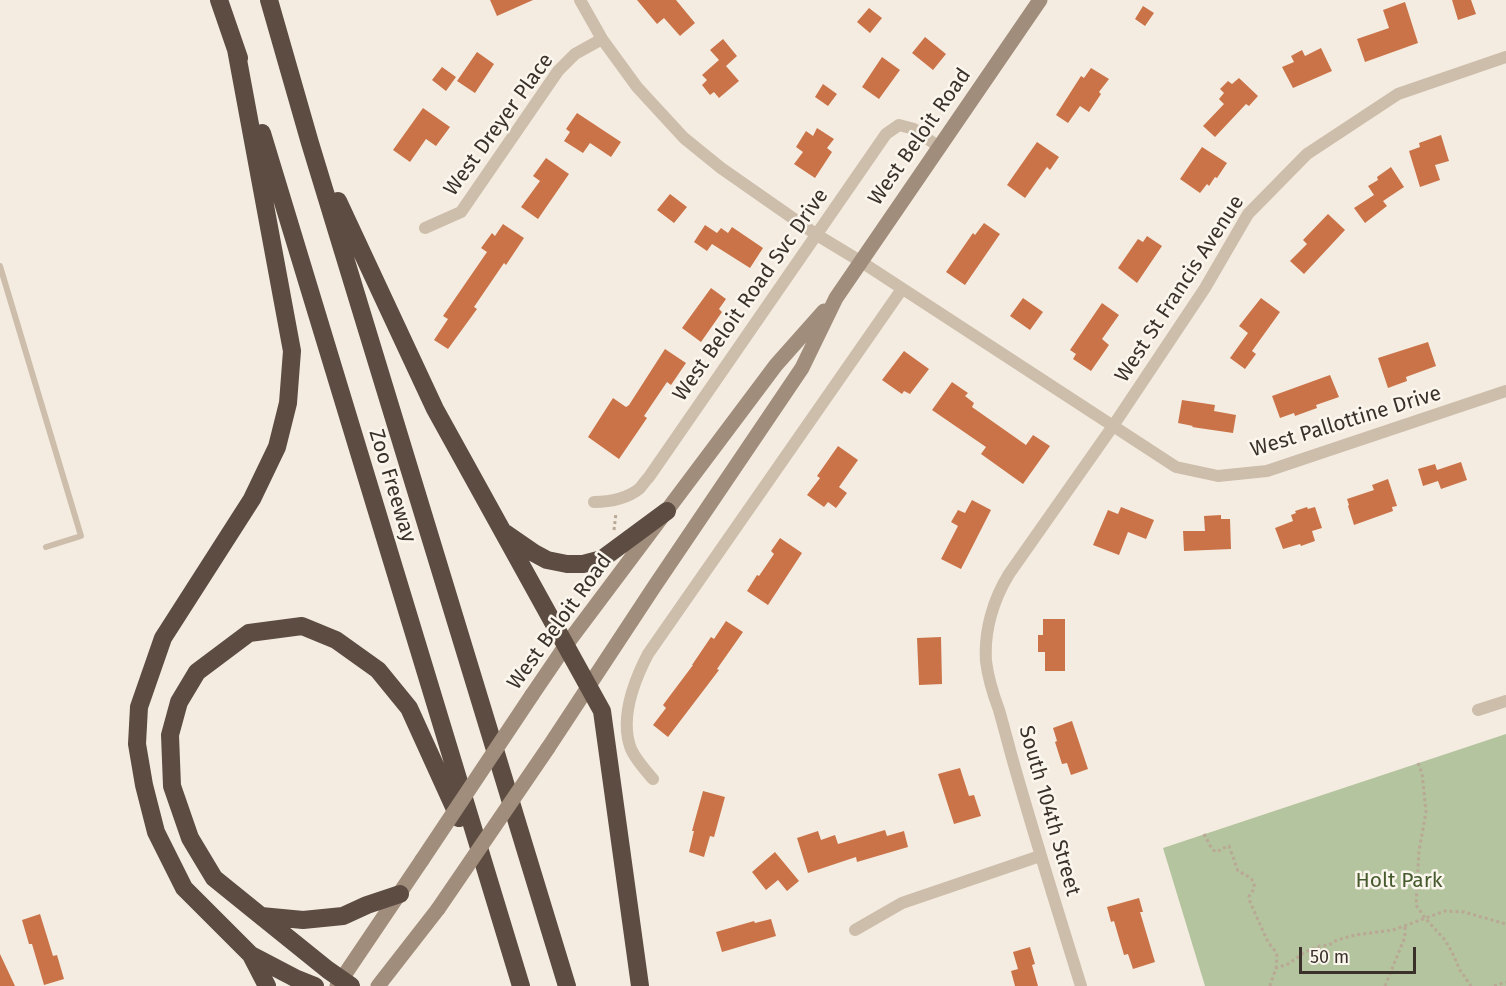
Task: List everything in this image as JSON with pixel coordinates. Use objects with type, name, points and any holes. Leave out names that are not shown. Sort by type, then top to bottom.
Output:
[{"type":"highway","name":"Zoo Freeway","points":[[219,0],[236,48],[521,986]]},
{"type":"highway","name":"Zoo Freeway","points":[[269,0],[310,143],[567,986]]},
{"type":"highway","points":[[236,48],[292,351],[288,403],[277,447],[252,499],[163,638],[139,707],[137,744],[156,832],[184,888],[252,955],[315,986]]},
{"type":"highway","points":[[310,143],[435,409],[602,711],[640,986]]},
{"type":"highway","points":[[500,529],[547,560],[583,564],[602,559],[667,511]]},
{"type":"highway","points":[[344,984],[214,878],[190,838],[172,786],[170,735],[179,702],[197,672],[249,633],[302,626],[336,640],[378,670],[409,708],[489,883]]},
{"type":"highway","points":[[261,916],[303,920],[343,916],[400,894]]},
{"type":"highway","points":[[252,955],[267,986]]},
{"type":"main road","name":"West Beloit Road","points":[[378,986],[438,909],[548,748],[802,368],[836,298],[860,261],[1040,0]]},
{"type":"main road","name":"West Beloit Road","points":[[344,984],[422,860],[566,645],[776,365],[836,298]]},
{"type":"street","name":"West Pallottine Drive","points":[[580,0],[602,39],[637,87],[684,138],[721,168],[817,235],[1176,467],[1218,476],[1267,471],[1506,391]]},
{"type":"street","name":"West Dreyer Place","points":[[425,228],[461,212],[558,71],[575,54],[602,39]]},
{"type":"street","name":"West St Francis Avenue","points":[[986,645],[990,616],[1004,582],[1113,426],[1205,288],[1248,214],[1307,154],[1398,94],[1506,57]]},
{"type":"street","name":"West Beloit Road Svc Drive","points":[[594,502],[608,502],[624,497],[638,489],[649,477],[886,134],[899,125],[914,129],[939,147]]},
{"type":"street","points":[[652,779],[637,759],[628,738],[628,713],[636,676],[648,654],[902,289]]},
{"type":"street","name":"South 104th Street","points":[[986,645],[989,681],[1081,986]]},
{"type":"street","points":[[1478,710],[1506,700]]},
{"type":"street","points":[[855,930],[902,903],[1040,856]]},
{"type":"lane","points":[[0,266],[81,536],[46,547]]},
{"type":"path","points":[[613,538],[617,499]]},
{"type":"path","points":[[1418,763],[1422,773],[1426,812],[1419,851],[1416,905],[1445,940],[1471,986]]},
{"type":"path","points":[[1204,834],[1216,852],[1229,846],[1238,871],[1253,880],[1255,885],[1250,902],[1277,956],[1270,986]]},
{"type":"path","points":[[1276,968],[1288,964],[1305,952],[1329,945],[1337,940],[1393,930],[1445,911],[1464,912],[1506,924]]},
{"type":"path","points":[[1385,986],[1405,937],[1405,925]]},
{"type":"path","points":[[1494,986],[1506,982]]},
{"type":"green space","name":"Holt Park","points":[[1506,734],[1506,986],[1205,986],[1163,848]]},
{"type":"building","points":[[490,0],[533,0],[497,16]]},
{"type":"building","points":[[637,0],[676,0],[695,23],[680,36],[664,18],[657,24]]},
{"type":"building","points":[[1452,0],[1471,0],[1476,14],[1458,20]]},
{"type":"building","points":[[1405,2],[1418,43],[1365,62],[1357,39],[1389,28],[1383,10]]},
{"type":"building","points":[[1143,6],[1154,13],[1145,26],[1135,19]]},
{"type":"building","points":[[869,8],[882,18],[870,33],[857,22]]},
{"type":"building","points":[[925,37],[946,54],[933,70],[912,53]]},
{"type":"building","points":[[723,39],[737,56],[726,66],[739,81],[719,98],[714,92],[710,95],[702,85],[707,80],[702,75],[719,60],[710,50]]},
{"type":"building","points":[[1321,48],[1332,71],[1293,88],[1282,67],[1294,62],[1291,56],[1302,50],[1305,56]]},
{"type":"building","points":[[477,52],[494,64],[475,93],[457,81]]},
{"type":"building","points":[[882,57],[900,70],[879,99],[862,87]]},
{"type":"building","points":[[442,67],[456,77],[446,91],[432,80]]},
{"type":"building","points":[[1091,68],[1109,79],[1099,92],[1101,94],[1089,112],[1080,106],[1068,123],[1056,115],[1081,76],[1084,78]]},
{"type":"building","points":[[1239,78],[1258,96],[1249,106],[1246,104],[1215,137],[1203,126],[1224,104],[1219,99],[1224,93],[1220,89],[1228,81],[1232,84]]},
{"type":"building","points":[[823,84],[837,94],[828,106],[815,97]]},
{"type":"building","points":[[423,108],[450,127],[436,146],[426,139],[410,162],[393,150]]},
{"type":"building","points":[[577,113],[621,142],[611,157],[590,143],[583,153],[564,141],[570,132],[566,129]]},
{"type":"building","points":[[817,128],[834,139],[827,148],[832,152],[815,178],[794,164],[803,152],[796,147],[806,131],[813,136]]},
{"type":"building","points":[[1441,135],[1449,161],[1435,165],[1440,180],[1420,187],[1409,151],[1420,147],[1419,143]]},
{"type":"building","points":[[1037,142],[1059,157],[1050,170],[1047,167],[1025,198],[1007,185]]},
{"type":"building","points":[[1202,147],[1227,163],[1217,178],[1215,177],[1209,186],[1207,184],[1200,193],[1180,179]]},
{"type":"building","points":[[546,158],[569,174],[538,219],[521,207],[540,181],[533,176]]},
{"type":"building","points":[[1391,167],[1404,187],[1383,201],[1387,206],[1365,223],[1354,208],[1374,195],[1368,186]]},
{"type":"building","points":[[670,194],[687,207],[674,223],[657,210]]},
{"type":"building","points":[[1328,214],[1345,230],[1304,274],[1290,261],[1307,244],[1303,240]]},
{"type":"building","points":[[984,223],[1000,234],[965,285],[946,272],[973,233],[975,235]]},
{"type":"building","points":[[503,224],[524,238],[506,265],[504,263],[474,307],[477,309],[448,349],[434,340],[448,319],[443,316],[487,252],[481,248],[492,233],[495,236]]},
{"type":"building","points":[[705,225],[717,233],[721,228],[728,233],[732,227],[763,248],[750,268],[712,244],[707,251],[694,242]]},
{"type":"building","points":[[1147,236],[1162,246],[1137,283],[1118,268],[1138,239],[1143,242]]},
{"type":"building","points":[[711,288],[726,299],[719,309],[722,312],[701,342],[682,328]]},
{"type":"building","points":[[1023,298],[1043,312],[1030,330],[1010,316]]},
{"type":"building","points":[[1261,298],[1280,312],[1252,351],[1256,354],[1245,369],[1230,358],[1248,333],[1239,326]]},
{"type":"building","points":[[1102,303],[1119,315],[1102,339],[1109,345],[1091,371],[1073,359],[1076,354],[1070,350]]},
{"type":"building","points":[[1428,342],[1436,366],[1406,377],[1407,381],[1388,388],[1378,358]]},
{"type":"building","points":[[665,349],[686,363],[671,385],[667,382],[644,416],[647,418],[619,459],[588,437],[613,398],[626,407],[629,405]]},
{"type":"building","points":[[904,351],[929,369],[910,394],[904,391],[902,394],[882,380]]},
{"type":"building","points":[[1330,375],[1339,397],[1295,416],[1294,413],[1280,418],[1272,396]]},
{"type":"building","points":[[952,382],[968,393],[965,396],[974,403],[972,407],[1026,445],[1033,435],[1050,446],[1023,484],[981,454],[986,447],[932,410]]},
{"type":"building","points":[[1182,400],[1215,405],[1214,411],[1236,415],[1233,433],[1178,423]]},
{"type":"building","points":[[838,446],[858,460],[839,487],[847,493],[836,508],[828,502],[824,507],[807,495],[820,478],[817,476]]},
{"type":"building","points":[[1461,462],[1467,480],[1441,489],[1438,481],[1423,486],[1418,469],[1435,464],[1437,470]]},
{"type":"building","points":[[1388,479],[1397,506],[1392,507],[1393,511],[1354,525],[1347,499],[1374,490],[1372,485]]},
{"type":"building","points":[[972,500],[991,510],[961,569],[941,559],[958,526],[951,522],[958,510],[965,513]]},
{"type":"building","points":[[1121,507],[1154,520],[1146,539],[1128,532],[1119,555],[1093,545],[1108,510],[1118,514]]},
{"type":"building","points":[[1307,507],[1308,509],[1315,507],[1322,528],[1312,531],[1315,541],[1283,549],[1275,528],[1293,521],[1291,515],[1296,513],[1295,511]]},
{"type":"building","points":[[1221,515],[1221,519],[1230,519],[1231,549],[1184,551],[1183,531],[1205,531],[1204,516]]},
{"type":"building","points":[[780,538],[802,553],[768,605],[747,591],[774,554],[771,551]]},
{"type":"building","points":[[1043,619],[1065,619],[1065,671],[1045,671],[1045,652],[1038,652],[1038,635],[1043,635]]},
{"type":"building","points":[[726,621],[743,632],[717,669],[719,670],[668,737],[653,725],[666,708],[663,705],[711,637],[714,639]]},
{"type":"building","points":[[941,637],[942,684],[919,685],[917,638]]},
{"type":"building","points":[[1072,721],[1088,769],[1071,775],[1067,763],[1062,764],[1053,728]]},
{"type":"building","points":[[960,768],[969,796],[974,795],[981,816],[954,824],[938,774]]},
{"type":"building","points":[[703,791],[725,797],[714,837],[710,836],[704,857],[689,852]]},
{"type":"building","points":[[885,830],[887,836],[904,831],[908,847],[857,862],[856,857],[808,873],[797,838],[818,831],[821,840],[835,835],[838,844]]},
{"type":"building","points":[[775,852],[799,881],[787,891],[778,880],[766,890],[752,872]]},
{"type":"building","points":[[1139,898],[1143,912],[1140,912],[1155,962],[1133,969],[1128,954],[1124,955],[1114,921],[1111,922],[1107,907]]},
{"type":"building","points":[[40,914],[53,956],[57,955],[64,979],[44,985],[22,920]]},
{"type":"building","points":[[771,919],[776,936],[722,952],[716,932],[754,921],[755,923]]},
{"type":"building","points":[[1030,947],[1038,986],[1015,986],[1011,971],[1018,969],[1013,952]]},
{"type":"building","points":[[0,954],[15,986],[0,986]]}]
